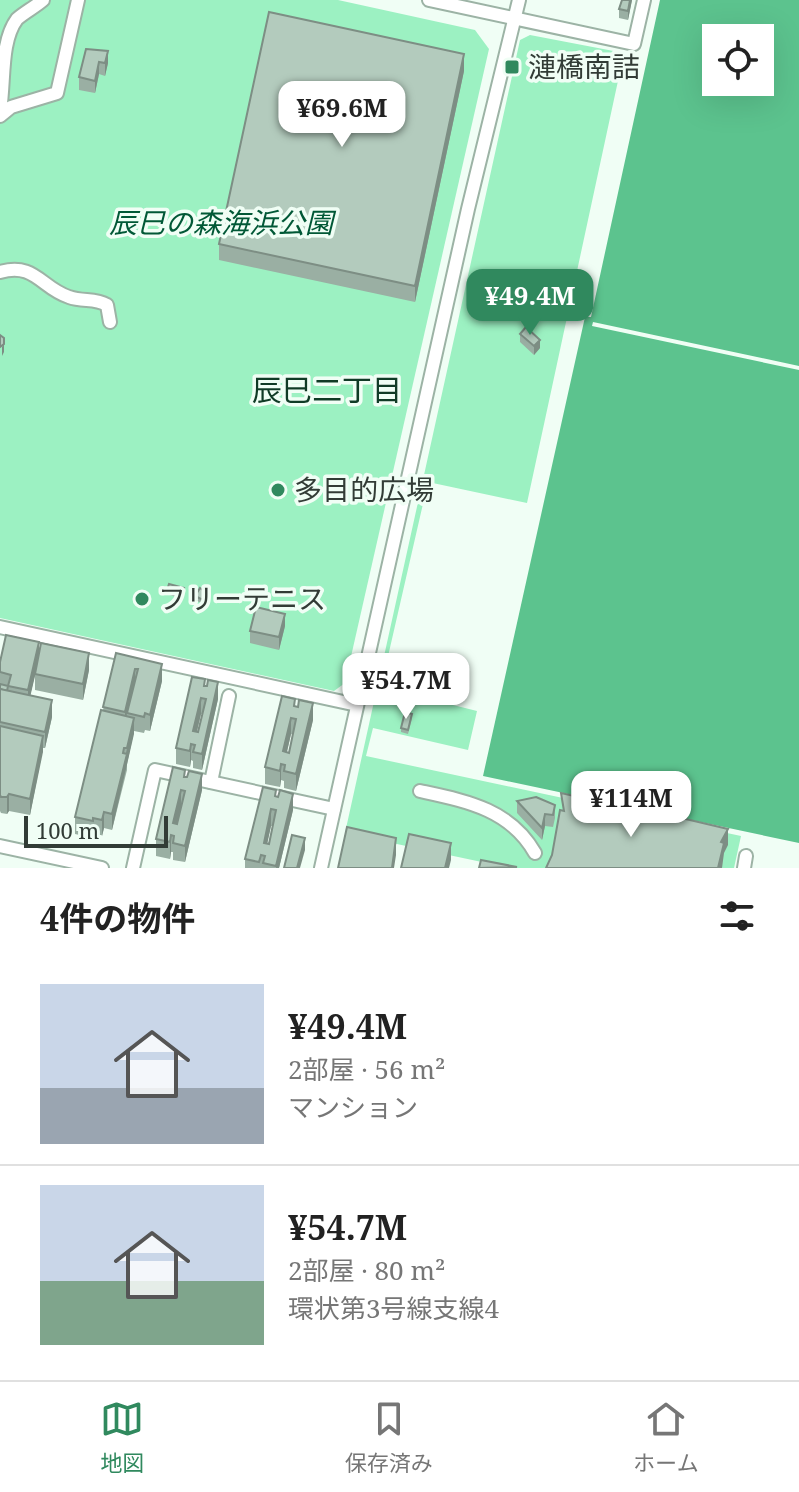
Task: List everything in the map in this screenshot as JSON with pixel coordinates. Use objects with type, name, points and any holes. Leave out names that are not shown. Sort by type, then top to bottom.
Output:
[{"type":"street","points":[[0,110],[3,95],[1,60],[8,30],[43,0]]},
{"type":"street","points":[[0,116],[11,107],[57,93],[78,0]]},
{"type":"street","points":[[429,0],[634,44],[644,0]]},
{"type":"street","points":[[321,868],[519,0]]},
{"type":"street","points":[[0,272],[31,272],[65,296],[78,300],[99,300],[107,305],[110,322]]},
{"type":"street","points":[[0,627],[357,705]]},
{"type":"street","points":[[211,782],[229,696]]},
{"type":"street","points":[[133,868],[155,770],[334,809]]},
{"type":"street","points":[[420,791],[492,810],[521,833],[535,853]]},
{"type":"street","points":[[0,846],[102,868]]},
{"type":"green space","name":"辰巳の森海浜公園","points":[[0,0],[338,0],[475,30],[489,49],[345,683],[334,691],[0,618]]},
{"type":"green space","points":[[530,35],[624,53],[527,503],[428,482],[381,687],[477,711],[468,750],[373,728],[366,756],[741,836],[734,868],[510,868],[345,833],[520,40]]},
{"type":"shaded area","points":[[660,0],[799,0],[799,843],[483,776],[585,317],[591,317]]},
{"type":"pier","points":[[593,322],[799,366],[799,370],[592,326]]},
{"type":"building","points":[[622,0],[630,0],[628,11],[619,9]]},
{"type":"building","points":[[269,12],[464,54],[415,286],[219,244]]},
{"type":"building","points":[[86,49],[108,51],[105,63],[99,62],[95,81],[79,77]]},
{"type":"building","points":[[526,327],[540,340],[534,346],[520,334]]},
{"type":"building","points":[[169,584],[184,588],[182,595],[167,590]]},
{"type":"building","points":[[200,588],[207,593],[203,600],[195,596]]},
{"type":"building","points":[[256,607],[285,614],[279,637],[250,631]]},
{"type":"building","points":[[6,635],[39,642],[28,690],[8,686],[11,675],[0,672]]},
{"type":"building","points":[[41,643],[89,653],[83,684],[35,674]]},
{"type":"building","points":[[116,653],[162,664],[150,715],[145,713],[144,717],[127,713],[138,669],[135,669],[125,712],[103,707]]},
{"type":"building","points":[[192,677],[205,679],[204,686],[207,686],[208,680],[218,682],[202,754],[193,752],[195,745],[191,744],[190,751],[176,748]],"holes":[[[201,698],[206,699],[198,732],[193,731]]]},
{"type":"building","points":[[0,689],[52,700],[45,732],[0,722]]},
{"type":"building","points":[[282,696],[295,699],[294,706],[298,707],[299,700],[313,703],[296,774],[284,771],[285,765],[281,764],[280,771],[265,767]],"holes":[[[291,718],[296,719],[289,753],[283,751]]]},
{"type":"building","points":[[101,710],[134,718],[127,748],[124,748],[123,753],[127,754],[112,814],[104,812],[102,820],[93,818],[93,821],[75,817]]},
{"type":"building","points":[[405,712],[412,714],[408,730],[401,728]]},
{"type":"building","points":[[0,726],[43,736],[30,799],[0,795]]},
{"type":"building","points":[[173,767],[185,770],[184,777],[189,771],[202,774],[185,846],[173,843],[174,836],[171,835],[170,842],[156,839]],"holes":[[[181,790],[185,791],[177,824],[173,823]]]},
{"type":"building","points":[[263,787],[276,790],[275,796],[278,797],[280,790],[293,794],[276,866],[263,863],[265,856],[261,855],[259,862],[245,859]],"holes":[[[271,809],[276,810],[269,844],[264,843]]]},
{"type":"building","points":[[561,793],[643,814],[656,812],[728,829],[721,842],[724,843],[718,868],[546,868],[552,855],[560,810],[564,811]]},
{"type":"building","points":[[536,797],[555,805],[553,815],[545,814],[542,828],[517,801]]},
{"type":"building","points":[[347,827],[396,838],[392,868],[338,868]]},
{"type":"building","points":[[409,834],[451,843],[445,868],[401,868]]},
{"type":"building","points":[[292,835],[305,838],[297,868],[284,868]]},
{"type":"building","points":[[481,860],[517,867],[479,868]]},
{"type":"place","name":"漣橋南詰","points":[[512,67]]},
{"type":"place","name":"多目的広場","points":[[278,490]]},
{"type":"place","name":"フリーテニス","points":[[142,599]]},
{"type":"district","name":"辰巳二丁目","points":[[327,391]]}]
